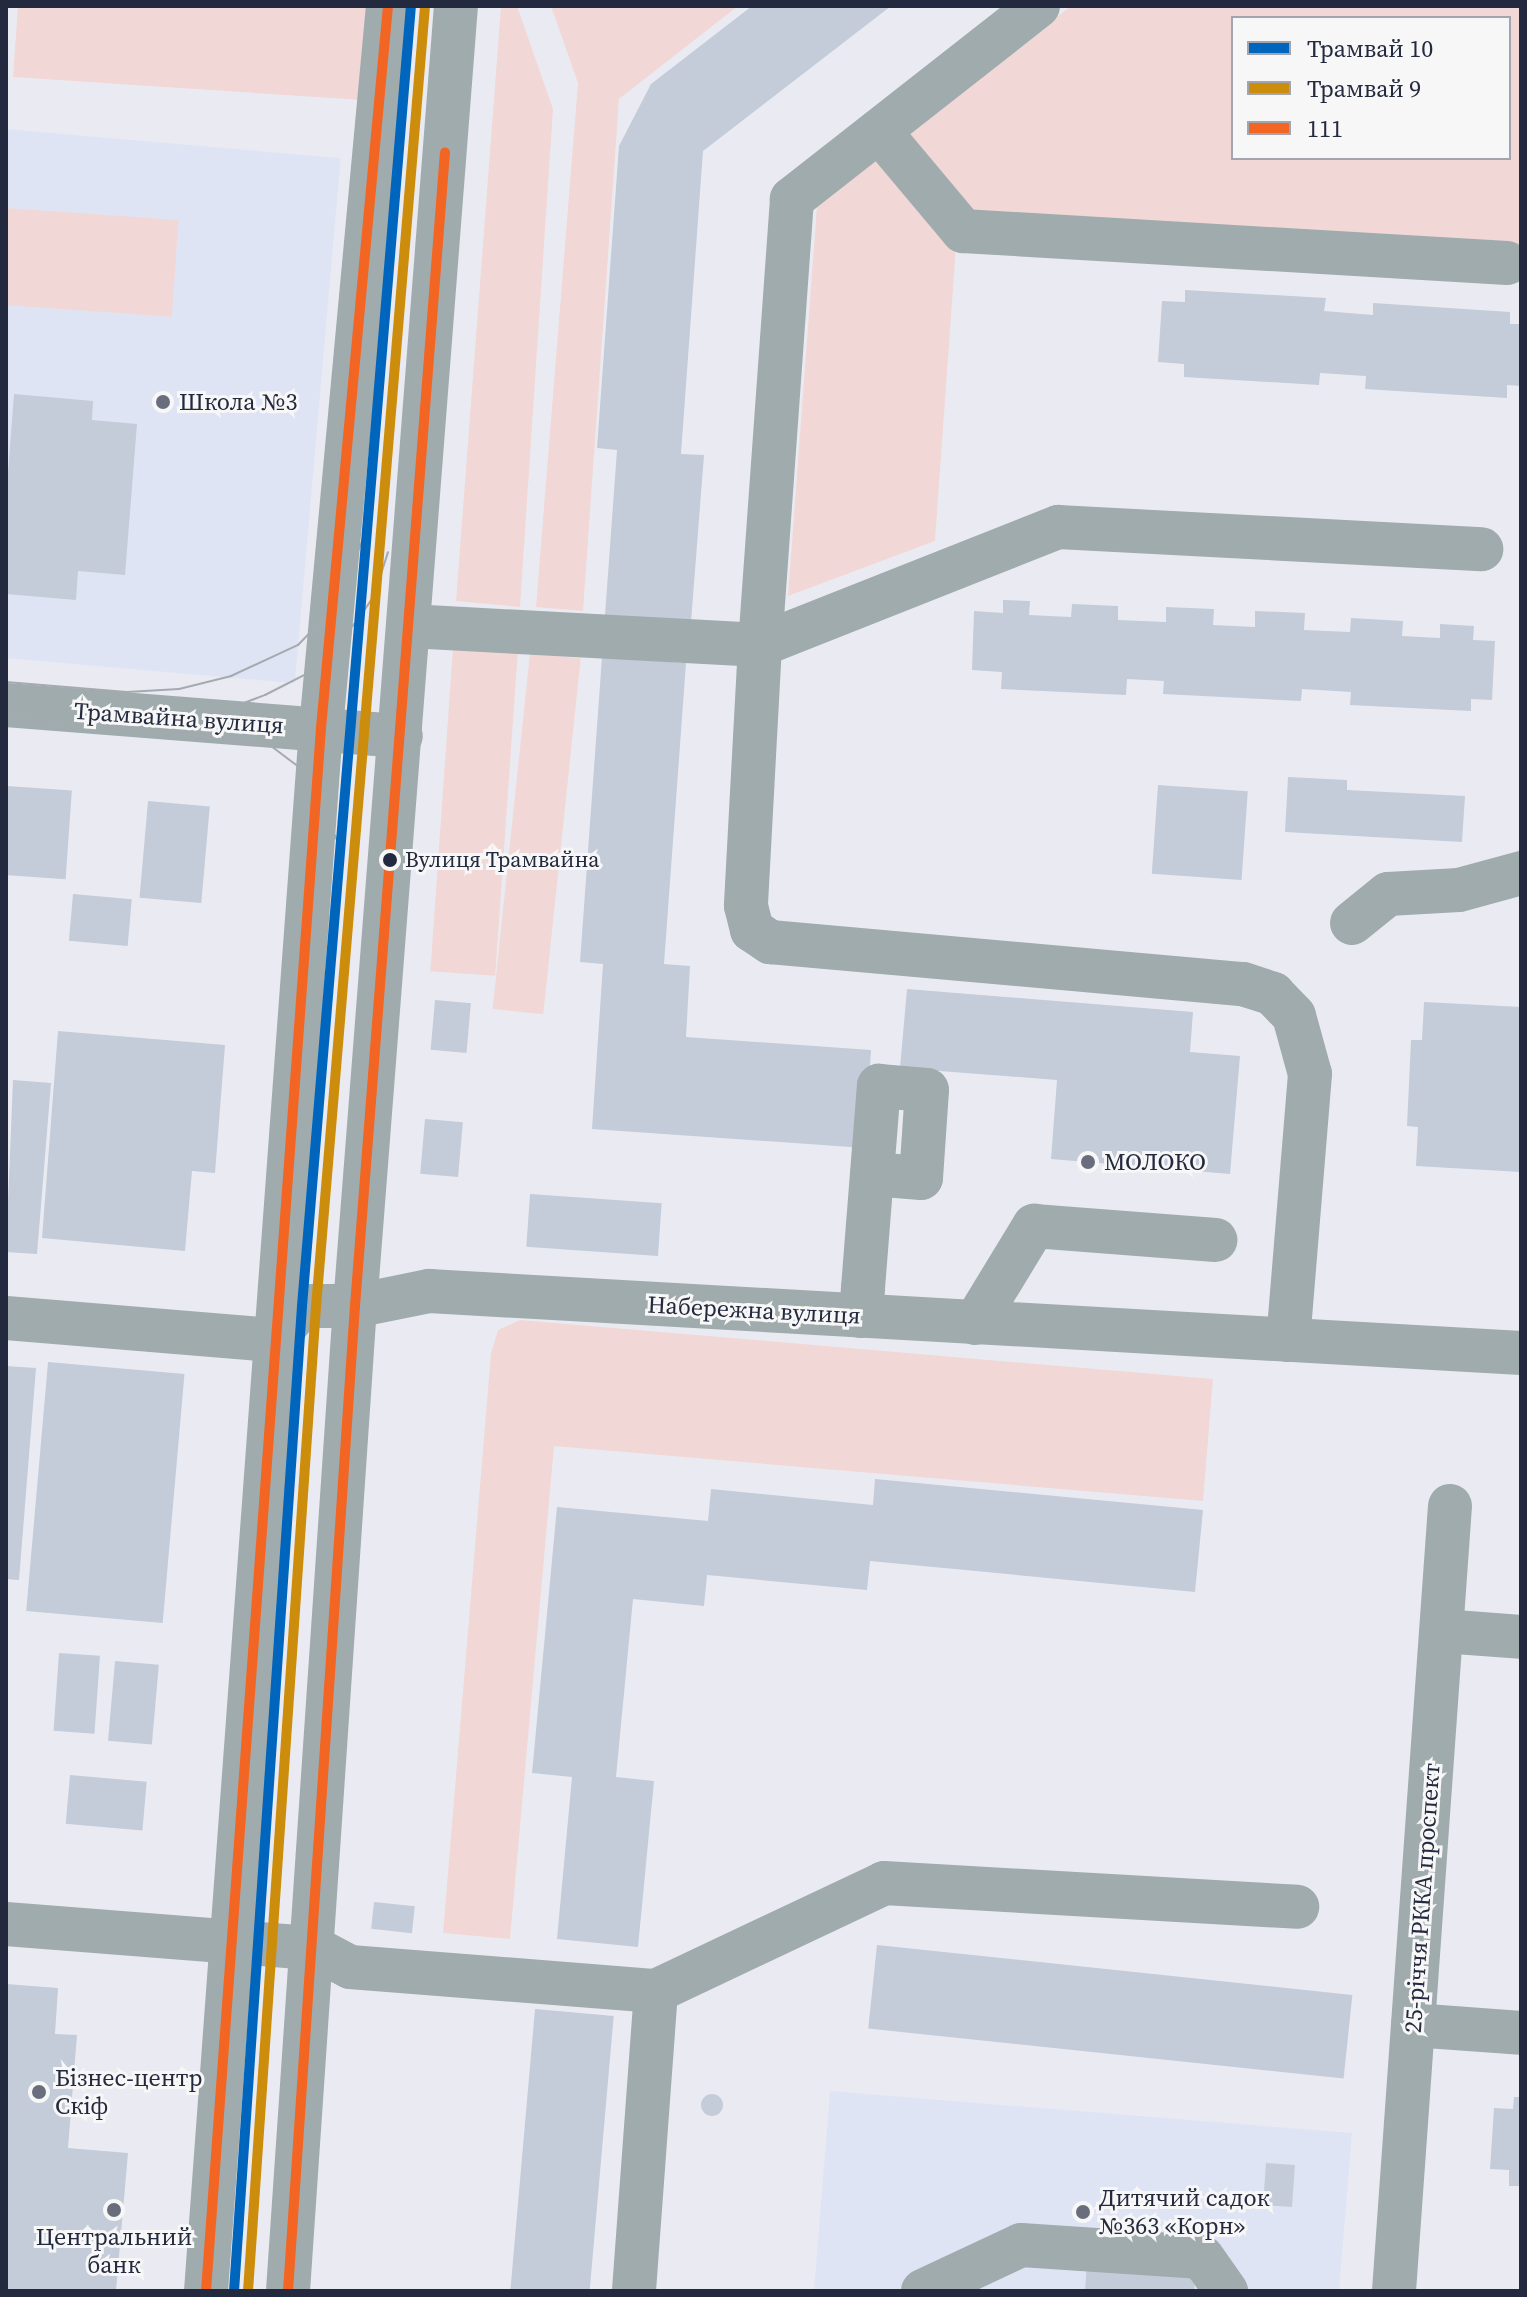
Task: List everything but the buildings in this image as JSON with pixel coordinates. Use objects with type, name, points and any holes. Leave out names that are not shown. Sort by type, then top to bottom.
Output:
[{"type":"street","points":[[206,2291],[321,728],[388,6]]},
{"type":"street","points":[[288,2291],[314,1948],[355,1306],[456,6]]},
{"type":"street","points":[[1038,6],[792,199],[760,645],[746,906],[752,930],[770,942],[1243,984],[1273,994],[1294,1016],[1310,1074],[1288,1340]]},
{"type":"street","points":[[879,131],[963,231],[1507,263]]},
{"type":"street","points":[[409,626],[760,645],[1058,527],[1481,549]]},
{"type":"street","name":"Трамвайна вулиця","points":[[6,705],[401,736]]},
{"type":"street","points":[[1352,923],[1388,894],[1459,890],[1521,873]]},
{"type":"street","points":[[861,1316],[872,1174]]},
{"type":"street","points":[[975,1323],[1034,1226],[1215,1240]]},
{"type":"street","name":"Набережна вулиця","points":[[274,1340],[302,1306],[355,1306],[429,1291],[1521,1353]]},
{"type":"street","points":[[6,1318],[274,1340]]},
{"type":"street","name":"25-річчя РККА проспект","points":[[1394,2291],[1450,1506]]},
{"type":"street","points":[[1442,1631],[1521,1637]]},
{"type":"street","points":[[6,1924],[314,1948],[350,1967],[656,1991],[884,1883],[1297,1907]]},
{"type":"street","points":[[634,2291],[656,1991]]},
{"type":"street","points":[[1413,2025],[1521,2033]]},
{"type":"street","points":[[923,2291],[1021,2245],[1202,2257],[1226,2291]]},
{"type":"shaded area","points":[[18,6],[383,6],[377,101],[13,77]]},
{"type":"shaded area","points":[[501,6],[517,6],[553,109],[520,607],[456,601]]},
{"type":"shaded area","points":[[551,6],[738,6],[619,99],[583,611],[536,607],[578,83]]},
{"type":"shaded area","points":[[1071,6],[1521,6],[1521,249],[968,216],[902,139]]},
{"type":"shaded area","name":"Школа №3","points":[[6,129],[341,158],[295,683],[6,658]]},
{"type":"shaded area","points":[[882,154],[956,246],[935,541],[788,596],[817,206]]},
{"type":"shaded area","points":[[6,208],[179,220],[172,317],[6,305]]},
{"type":"shaded area","points":[[453,647],[518,652],[495,976],[430,971]]},
{"type":"shaded area","points":[[530,653],[581,658],[543,1014],[493,1009]]},
{"type":"shaded area","points":[[520,1320],[1213,1379],[1203,1501],[554,1446],[510,1939],[443,1933],[491,1353],[498,1330]]},
{"type":"shaded area","name":"Дитячий садок №363 «Корн»","points":[[830,2091],[1352,2133],[1339,2291],[814,2291]]},
{"type":"tram line","name":"10","points":[[234,2291],[302,1306],[411,6]]},
{"type":"tram line","name":"9","points":[[248,2291],[316,1307],[425,7]]},
{"type":"tram line","points":[[6,682],[127,692],[179,689],[231,676],[298,645],[332,610],[364,537]]},
{"type":"tram line","points":[[6,718],[118,727],[202,719],[265,695],[310,672],[357,621],[374,596],[388,552]]},
{"type":"tram line","points":[[162,731],[271,746],[299,767],[316,792],[339,845]]},
{"type":"transit line","name":"111","points":[[206,2291],[321,728],[388,6]]},
{"type":"transit line","name":"111","points":[[288,2291],[355,1306],[445,153]]},
{"type":"place","name":"Школа №3","points":[[163,402]]},
{"type":"place","name":"Вулиця Трамвайна","points":[[390,860]]},
{"type":"place","name":"МОЛОКО","points":[[1088,1162]]},
{"type":"place","name":"Бізнес-центр Скіф","points":[[39,2092]]},
{"type":"place","name":"Центральний банк","points":[[114,2210]]},
{"type":"place","name":"Дитячий садок №363 «Корн»","points":[[1083,2212]]}]
